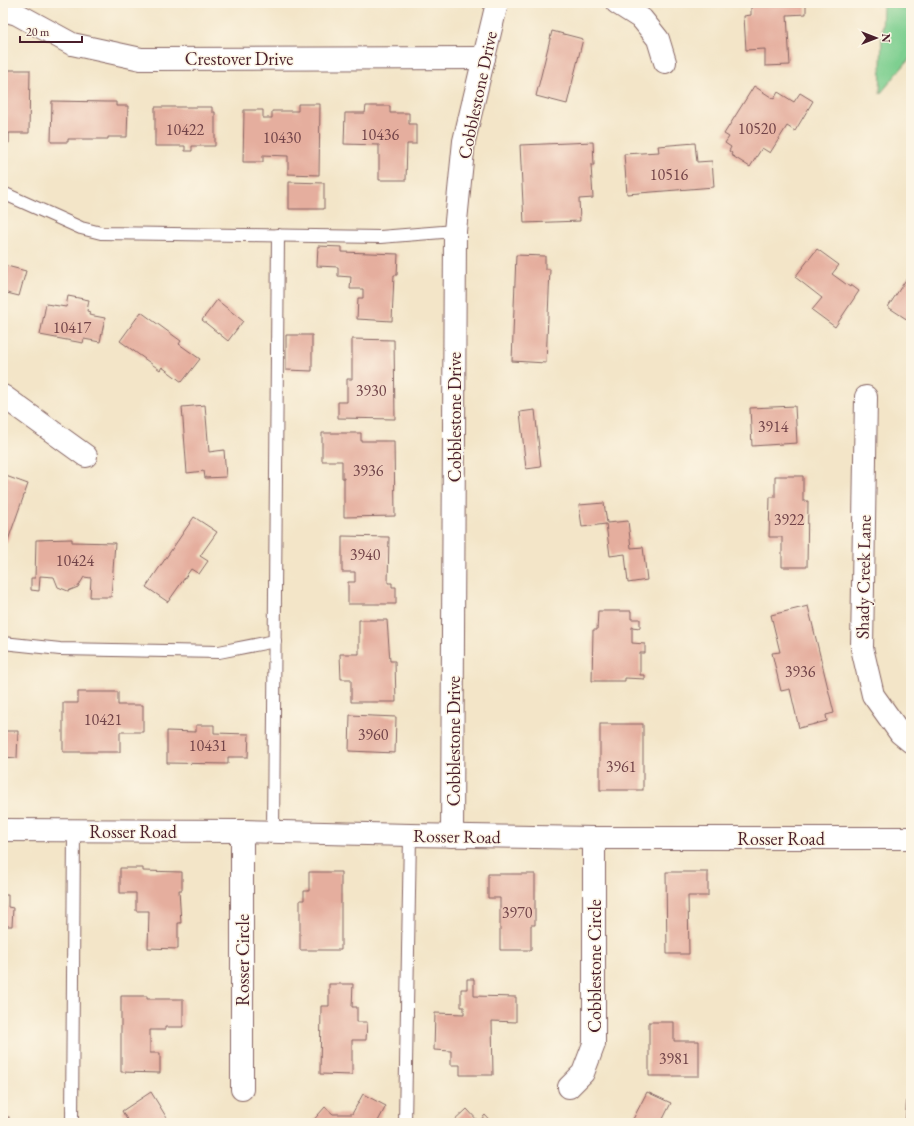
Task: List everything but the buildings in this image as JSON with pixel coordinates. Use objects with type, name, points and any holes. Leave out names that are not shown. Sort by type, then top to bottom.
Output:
[{"type":"street","name":"Cobblestone Drive","points":[[452,836],[455,231],[464,141],[497,3]]},
{"type":"street","points":[[617,3],[642,20],[658,39],[665,62]]},
{"type":"street","name":"Crestover Drive","points":[[3,10],[17,14],[72,44],[141,59],[484,58]]},
{"type":"street","points":[[3,396],[86,456]]},
{"type":"street","name":"Shady Creek Lane","points":[[866,397],[862,648],[873,695],[900,733],[911,742]]},
{"type":"street","name":"Rosser Road","points":[[3,830],[242,831],[594,838],[911,838]]},
{"type":"street","name":"Rosser Circle","points":[[242,831],[242,1089]]},
{"type":"street","name":"Cobblestone Circle","points":[[570,1088],[583,1073],[594,1044],[594,838]]},
{"type":"lane","points":[[3,193],[81,228],[101,233],[380,236],[455,231]]},
{"type":"lane","points":[[273,832],[278,235]]},
{"type":"lane","points":[[3,643],[60,649],[219,652],[275,641]]},
{"type":"lane","points":[[72,1123],[74,830]]},
{"type":"lane","points":[[405,1123],[410,835]]},
{"type":"green space","points":[[883,3],[911,3],[911,57],[880,94]]}]
